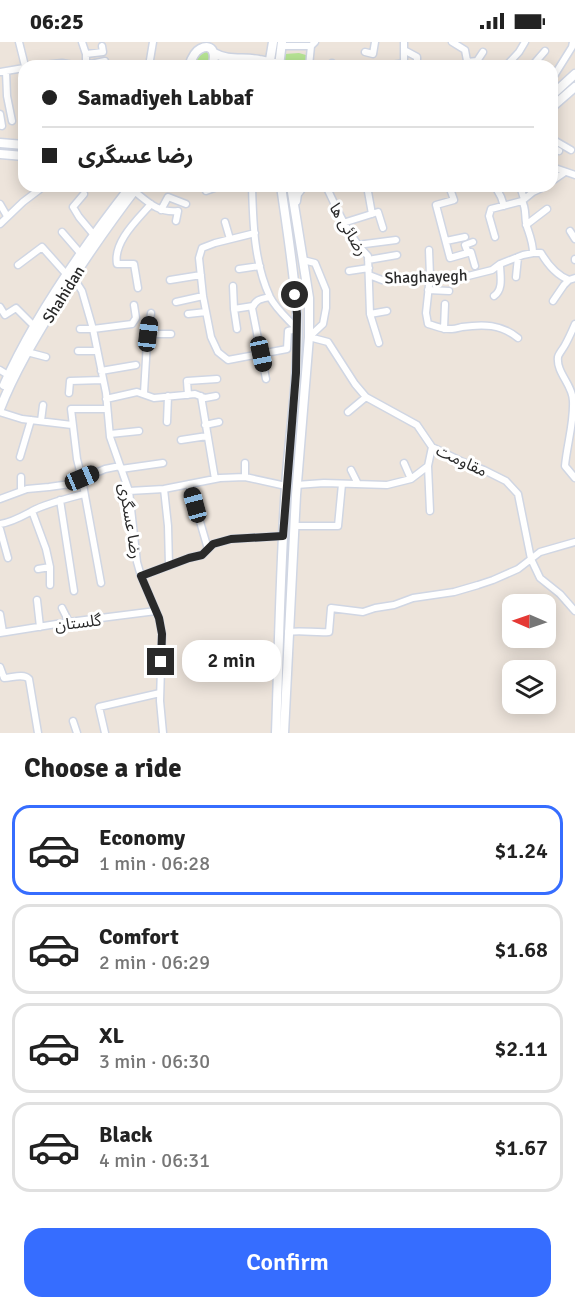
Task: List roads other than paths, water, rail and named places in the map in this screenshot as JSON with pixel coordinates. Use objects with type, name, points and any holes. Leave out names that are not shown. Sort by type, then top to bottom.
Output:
[{"type":"main road","points":[[268,60],[273,42]]},
{"type":"main road","points":[[280,60],[282,44]]},
{"type":"main road","points":[[191,60],[200,45],[211,48],[227,58],[261,60]]},
{"type":"main road","points":[[558,90],[575,74]]},
{"type":"main road","points":[[558,102],[575,87]]},
{"type":"main road","points":[[0,143],[18,144]]},
{"type":"main road","points":[[0,154],[18,156]]},
{"type":"main road","name":"Shahidan","points":[[0,411],[10,385],[45,316],[81,254],[123,192]]},
{"type":"main road","name":"Shahidan","points":[[70,276],[131,192]]},
{"type":"main road","points":[[279,192],[283,199]]},
{"type":"main road","points":[[281,701],[283,536],[296,373],[297,329],[282,192]]},
{"type":"main road","points":[[277,733],[288,632],[296,485],[309,337],[309,298],[292,192]]},
{"type":"main road","points":[[295,207],[298,192]]},
{"type":"main road","name":"Shahidan","points":[[0,394],[4,373],[34,326],[45,316]]},
{"type":"street","points":[[19,42],[23,60]]},
{"type":"street","points":[[82,42],[86,54],[85,60]]},
{"type":"street","points":[[150,60],[153,42]]},
{"type":"street","points":[[299,42],[313,44]]},
{"type":"street","points":[[365,52],[373,54],[375,42]]},
{"type":"street","points":[[404,42],[404,60]]},
{"type":"street","points":[[452,42],[465,50]]},
{"type":"street","points":[[467,60],[465,50],[469,42]]},
{"type":"street","points":[[512,60],[525,42]]},
{"type":"street","points":[[558,69],[573,42]]},
{"type":"street","points":[[282,44],[313,44]]},
{"type":"street","points":[[310,60],[313,44]]},
{"type":"street","points":[[86,54],[103,52],[102,46]]},
{"type":"street","points":[[404,50],[417,57],[417,60]]},
{"type":"street","points":[[537,60],[545,51]]},
{"type":"street","points":[[478,60],[483,52]]},
{"type":"street","points":[[12,121],[3,97],[3,71],[18,68]]},
{"type":"street","points":[[0,114],[2,126]]},
{"type":"street","points":[[558,142],[571,150]]},
{"type":"street","points":[[558,169],[575,175]]},
{"type":"street","points":[[558,177],[565,172]]},
{"type":"street","points":[[0,224],[35,192]]},
{"type":"street","points":[[138,192],[161,210],[178,211],[176,221]]},
{"type":"street","points":[[252,192],[258,259],[270,297],[297,329],[288,331],[287,349],[228,360],[218,352],[211,337],[203,297],[199,258],[201,248],[255,233]]},
{"type":"street","name":"رضائی ها","points":[[328,192],[343,223],[357,245],[368,256],[370,314],[379,343]]},
{"type":"street","points":[[369,192],[372,214]]},
{"type":"street","points":[[451,192],[454,200],[436,205],[450,258],[471,252],[475,266]]},
{"type":"street","points":[[498,192],[504,206]]},
{"type":"street","points":[[521,192],[533,253],[541,253],[547,264],[562,278],[572,279]]},
{"type":"street","points":[[495,237],[489,216],[491,209],[523,200],[533,192]]},
{"type":"street","points":[[84,194],[73,207],[94,235]]},
{"type":"street","points":[[161,210],[168,197],[186,204]]},
{"type":"street","points":[[0,204],[7,216]]},
{"type":"street","points":[[138,288],[134,264],[117,264],[115,256],[120,244],[151,204]]},
{"type":"street","points":[[526,225],[547,209]]},
{"type":"street","points":[[343,223],[378,212],[383,228]]},
{"type":"street","points":[[225,222],[230,239]]},
{"type":"street","points":[[570,231],[575,239]]},
{"type":"street","points":[[62,232],[81,254]]},
{"type":"street","points":[[446,241],[465,237]]},
{"type":"street","points":[[357,245],[396,240]]},
{"type":"street","points":[[468,253],[465,244],[473,242]]},
{"type":"street","name":"رضا عسگری","points":[[18,265],[42,247],[82,291],[93,329],[103,380],[110,434],[129,491],[137,562],[156,611],[162,634],[160,693],[164,733]]},
{"type":"street","points":[[429,250],[430,276],[426,313],[428,324],[451,330],[464,327],[496,326],[518,338]]},
{"type":"street","name":"Shaghayegh","points":[[369,268],[382,280],[468,276],[492,270],[500,264],[533,253]]},
{"type":"street","points":[[349,271],[369,268],[397,255]]},
{"type":"street","points":[[516,277],[518,257]]},
{"type":"street","points":[[303,260],[315,263],[326,290],[323,324],[309,337]]},
{"type":"street","points":[[494,296],[499,293],[501,287],[500,264]]},
{"type":"street","points":[[239,269],[260,266]]},
{"type":"street","points":[[170,280],[201,275]]},
{"type":"street","points":[[553,301],[564,285],[572,279]]},
{"type":"street","points":[[233,286],[237,329]]},
{"type":"street","points":[[428,290],[449,291]]},
{"type":"street","points":[[176,302],[203,297]]},
{"type":"street","points":[[266,379],[252,308],[254,303],[270,297]]},
{"type":"street","points":[[444,328],[445,304]]},
{"type":"street","points":[[80,329],[132,324],[136,318],[134,305]]},
{"type":"street","points":[[234,309],[253,306]]},
{"type":"street","points":[[0,307],[5,315],[16,308],[34,326]]},
{"type":"street","points":[[370,314],[387,311]]},
{"type":"street","points":[[188,314],[206,312]]},
{"type":"street","points":[[144,393],[151,313]]},
{"type":"street","points":[[575,324],[558,356],[560,367],[573,398],[572,426],[565,466],[575,478]]},
{"type":"street","points":[[148,334],[171,334]]},
{"type":"street","name":"مقاومت","points":[[309,337],[328,342],[366,397],[417,425],[432,447],[506,481],[518,494],[531,559],[540,578],[560,594],[575,611]]},
{"type":"street","points":[[78,351],[97,351]]},
{"type":"street","points":[[27,352],[46,357]]},
{"type":"street","points":[[101,371],[136,365]]},
{"type":"street","points":[[188,395],[187,381],[217,379]]},
{"type":"street","points":[[69,393],[70,381],[103,380]]},
{"type":"street","points":[[106,399],[137,392],[154,398],[195,394],[205,398],[216,396]]},
{"type":"street","points":[[167,422],[168,396]]},
{"type":"street","points":[[201,396],[214,479]]},
{"type":"street","points":[[348,412],[366,397]]},
{"type":"street","points":[[41,421],[43,405]]},
{"type":"street","points":[[101,583],[77,459],[71,409],[107,410]]},
{"type":"street","points":[[0,411],[31,420],[72,425]]},
{"type":"street","points":[[20,457],[31,420]]},
{"type":"street","points":[[205,425],[219,422]]},
{"type":"street","points":[[110,434],[139,431]]},
{"type":"street","points":[[181,440],[207,436]]},
{"type":"street","points":[[430,511],[428,466],[432,447]]},
{"type":"street","points":[[0,499],[27,489],[70,484],[105,469],[163,463]]},
{"type":"street","points":[[245,463],[245,477]]},
{"type":"street","points":[[404,463],[411,479]]},
{"type":"street","points":[[296,485],[324,483],[387,485],[411,479],[428,466]]},
{"type":"street","points":[[351,470],[358,484]]},
{"type":"street","points":[[21,477],[21,491]]},
{"type":"street","points":[[129,491],[164,489],[214,479],[245,477],[286,486]]},
{"type":"street","points":[[189,484],[208,549]]},
{"type":"street","points":[[294,525],[338,526],[342,484]]},
{"type":"street","points":[[164,489],[168,526],[168,566]]},
{"type":"street","points":[[0,524],[18,519],[60,500],[84,494]]},
{"type":"street","points":[[60,500],[74,591]]},
{"type":"street","points":[[32,511],[46,549],[50,567],[50,585]]},
{"type":"street","points":[[0,530],[8,558]]},
{"type":"street","points":[[141,576],[202,555],[213,544],[231,539],[283,536]]},
{"type":"street","points":[[288,632],[302,630],[314,633],[329,632],[331,608],[363,612],[394,606],[413,598],[454,592],[493,580],[518,569],[540,552],[575,542]]},
{"type":"street","points":[[38,569],[50,567]]},
{"type":"street","points":[[37,600],[39,627]]},
{"type":"street","points":[[62,608],[69,622]]},
{"type":"street","name":"گلستان","points":[[2,633],[156,611]]},
{"type":"street","points":[[0,614],[2,633]]},
{"type":"street","points":[[0,667],[4,678],[24,676],[29,679],[38,733]]},
{"type":"street","points":[[105,733],[99,707],[160,693]]},
{"type":"street","points":[[73,720],[77,733]]}]
